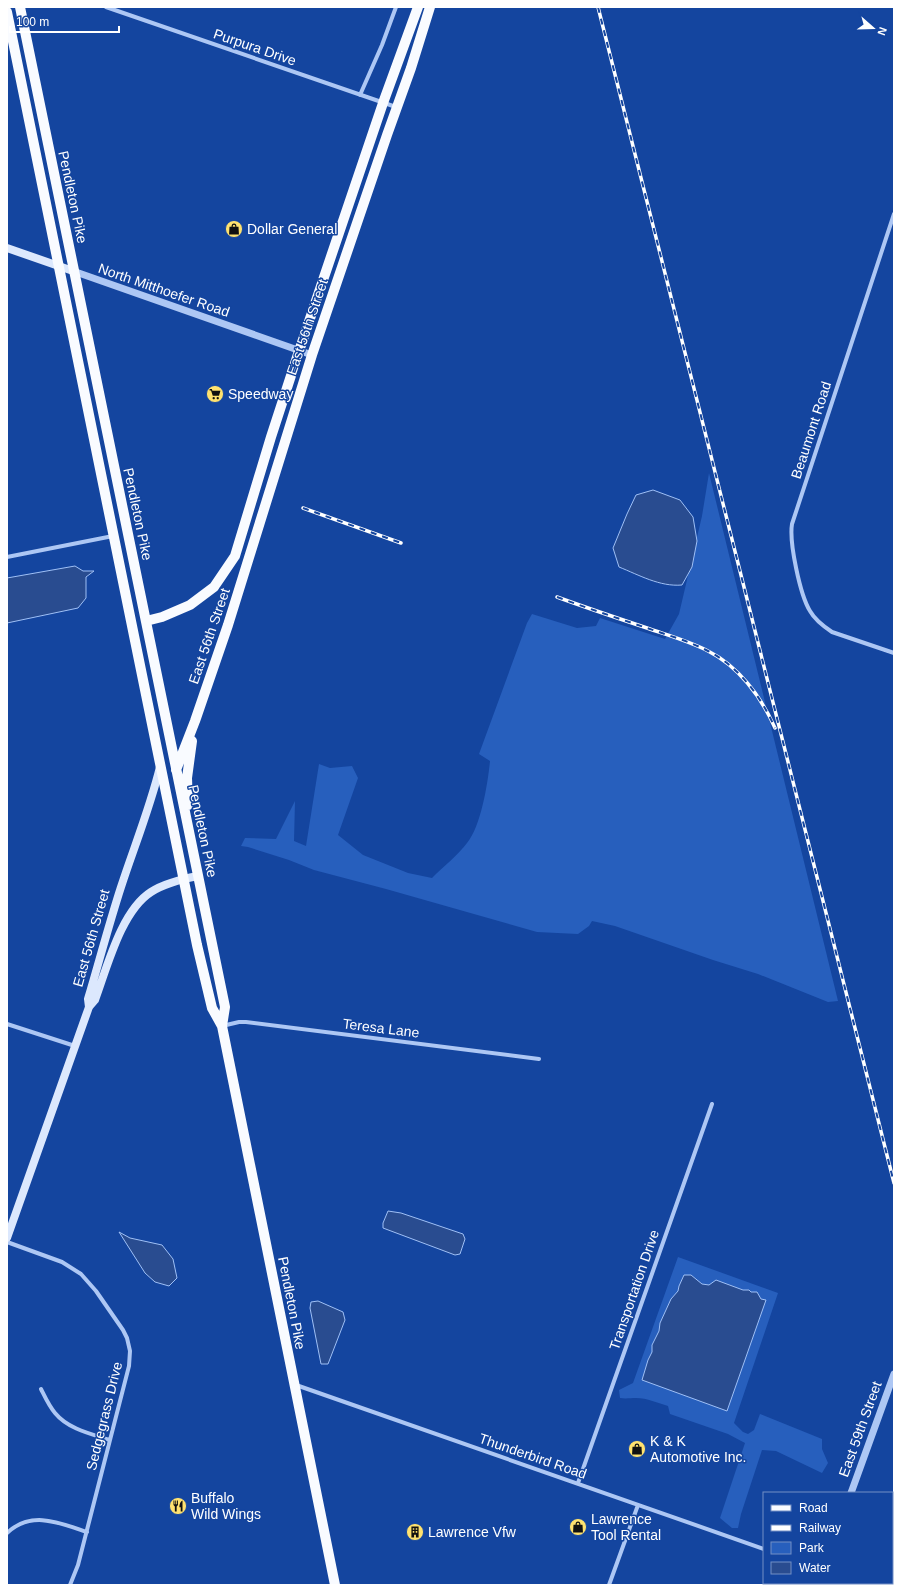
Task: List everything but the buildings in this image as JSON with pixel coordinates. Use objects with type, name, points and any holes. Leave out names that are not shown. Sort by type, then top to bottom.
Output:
[{"type":"main road","name":"Pendleton Pike","points":[[20,7],[225,1007],[222,1026]]},
{"type":"main road","name":"East 56th Street","points":[[146,621],[162,617],[190,605],[214,587],[235,556],[299,351],[383,103],[418,7]]},
{"type":"main road","name":"East 56th Street","points":[[176,770],[195,720],[239,592],[312,355],[430,7]]},
{"type":"main road","name":"Pendleton Pike","points":[[7,12],[160,764],[208,993],[212,1008],[222,1026],[335,1585]]},
{"type":"main road","name":"North Mitthoefer Road","points":[[7,248],[73,271]]},
{"type":"main road","points":[[189,833],[187,778],[195,720]]},
{"type":"main road","name":"East 56th Street","points":[[89,1007],[88,999],[103,946],[121,886],[153,797],[160,764]]},
{"type":"main road","name":"East 56th Street","points":[[7,1238],[89,1007],[95,1000],[126,919],[141,900],[151,892],[170,883],[198,876]]},
{"type":"street","name":"Purpura Drive","points":[[106,7],[397,107]]},
{"type":"street","points":[[360,95],[382,45],[396,7]]},
{"type":"street","name":"Beaumont Road","points":[[894,214],[791,529],[791,545],[804,596],[808,609],[814,617],[832,632],[894,652]]},
{"type":"street","name":"North Mitthoefer Road","points":[[73,271],[312,355]]},
{"type":"street","points":[[7,557],[113,536]]},
{"type":"street","name":"Teresa Lane","points":[[222,1026],[246,1022],[539,1059]]},
{"type":"street","points":[[7,1024],[75,1046]]},
{"type":"street","name":"Transportation Drive","points":[[578,1483],[712,1104]]},
{"type":"street","name":"Sedgegrass Drive","points":[[7,1242],[62,1262],[81,1274],[96,1290],[126,1334],[130,1351],[130,1363],[87,1532],[78,1565],[70,1585]]},
{"type":"street","name":"East 59th Street","points":[[852,1492],[894,1374]]},
{"type":"street","name":"Thunderbird Road","points":[[294,1384],[763,1549]]},
{"type":"street","points":[[41,1389],[51,1408],[64,1422],[78,1429],[110,1440]]},
{"type":"street","points":[[609,1585],[638,1504]]},
{"type":"street","points":[[7,1533],[21,1524],[41,1520],[54,1521],[87,1532]]},
{"type":"green space","points":[[709,473],[838,1001],[828,1002],[758,974],[615,926],[592,921],[589,926],[578,934],[537,932],[314,870],[289,860],[241,846],[245,838],[276,839],[295,801],[294,841],[306,846],[319,764],[330,768],[352,766],[358,778],[338,835],[363,855],[408,873],[432,878],[455,856],[472,836],[480,816],[486,792],[490,761],[479,754],[527,623],[532,614],[577,628],[596,626],[600,618],[665,639],[679,614],[702,516]]},
{"type":"green space","points":[[678,1257],[778,1293],[734,1423],[743,1432],[748,1434],[754,1430],[760,1414],[822,1439],[822,1449],[828,1463],[822,1473],[776,1451],[762,1450],[741,1514],[738,1528],[732,1528],[720,1518],[745,1443],[728,1434],[670,1414],[668,1406],[644,1399],[620,1398],[619,1390],[633,1383]]},
{"type":"water","points":[[653,490],[680,500],[693,517],[697,541],[692,567],[682,585],[658,582],[619,567],[613,548],[636,495]]},
{"type":"water","points":[[75,566],[83,571],[94,571],[86,577],[86,598],[78,608],[7,623],[7,578]]},
{"type":"water","points":[[388,1211],[401,1213],[463,1234],[465,1239],[460,1254],[455,1255],[383,1228],[383,1223]]},
{"type":"water","points":[[119,1232],[130,1238],[162,1245],[173,1259],[177,1278],[169,1286],[155,1282],[145,1273]]},
{"type":"water","points":[[684,1275],[691,1275],[702,1284],[709,1285],[716,1280],[743,1290],[757,1292],[761,1299],[766,1300],[727,1411],[642,1380],[652,1352],[652,1345],[659,1331],[660,1323],[671,1299],[678,1291]]},
{"type":"water","points":[[318,1301],[343,1312],[345,1320],[328,1364],[321,1364],[310,1308],[311,1302]]},
{"type":"railway","points":[[598,7],[894,1183]]},
{"type":"railway","points":[[303,508],[401,543]]},
{"type":"railway","points":[[557,597],[686,641],[719,657],[748,683],[763,705],[775,728]]},
{"type":"place","name":"Dollar General","points":[[234,229]]},
{"type":"place","name":"Speedway","points":[[215,394]]},
{"type":"place","name":"K & K Automotive Inc.","points":[[637,1449]]},
{"type":"place","name":"Buffalo Wild Wings","points":[[178,1506]]},
{"type":"place","name":"Lawrence Tool Rental","points":[[578,1527]]},
{"type":"place","name":"Lawrence Vfw","points":[[415,1532]]}]
